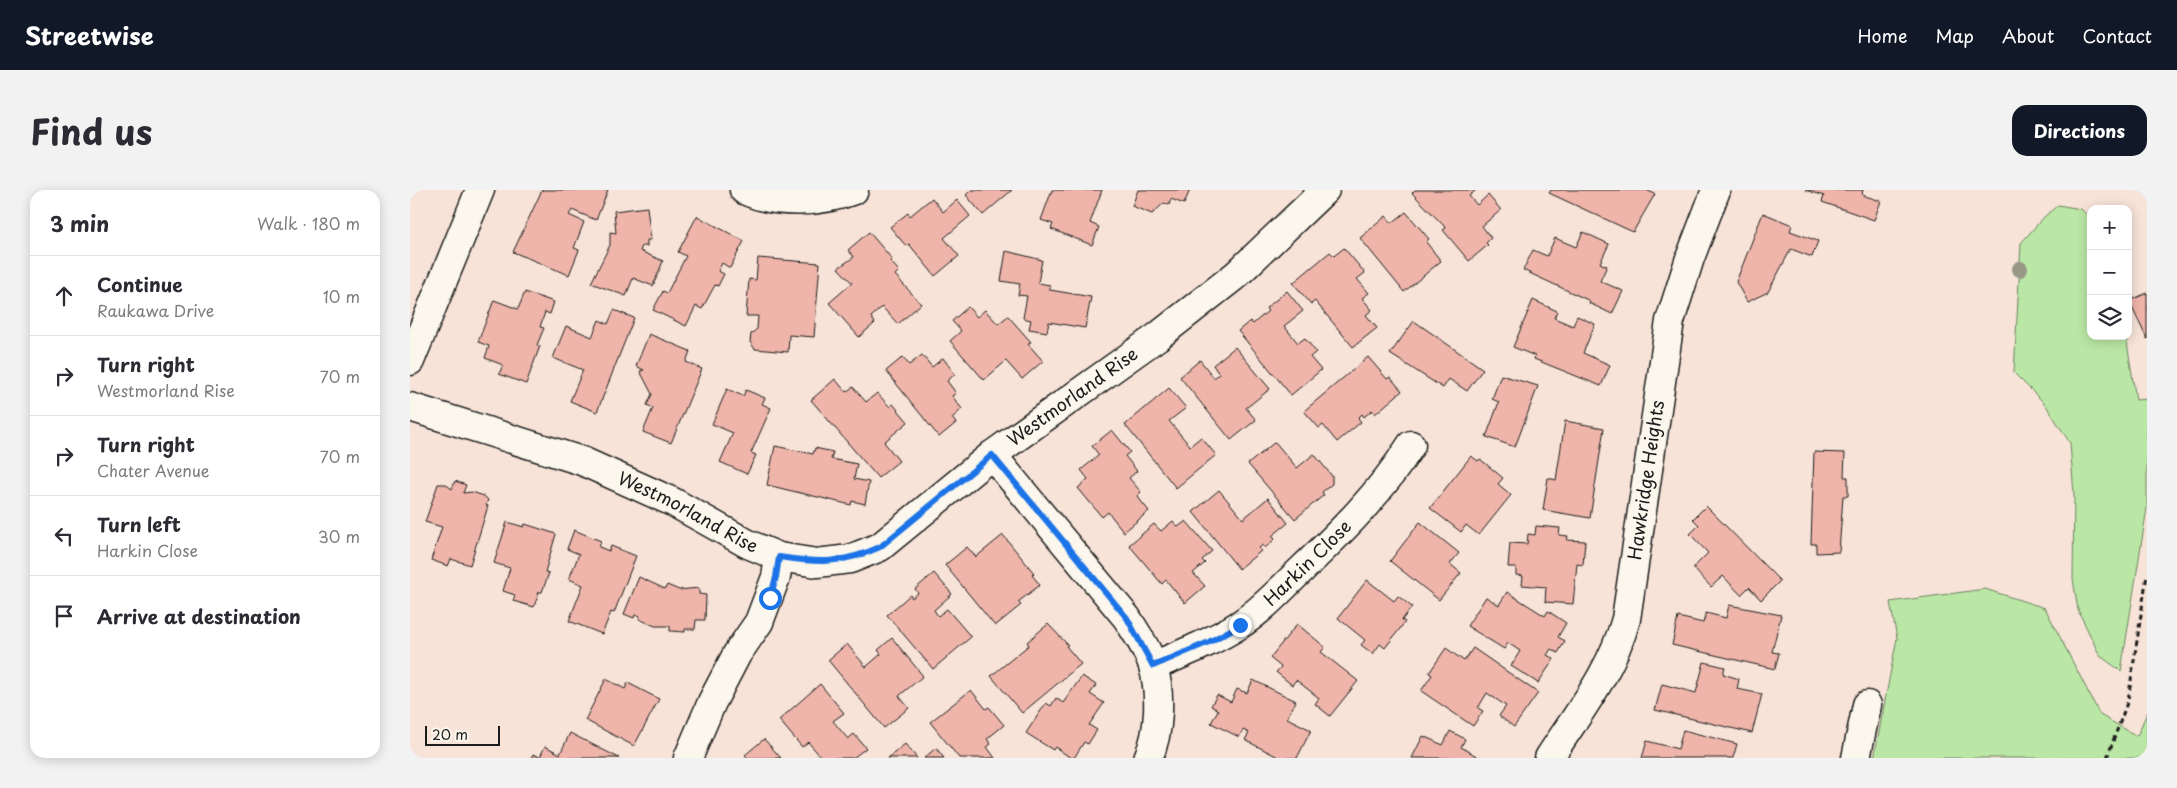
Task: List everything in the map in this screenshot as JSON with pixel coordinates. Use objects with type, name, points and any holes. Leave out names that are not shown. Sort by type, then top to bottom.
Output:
[{"type":"street","points":[[410,361],[480,190]]},
{"type":"street","points":[[744,190],[774,200],[817,198],[854,190]]},
{"type":"street","name":"Westmorland Rise","points":[[410,408],[582,461],[673,502],[748,544],[779,557],[817,563],[837,562],[863,555],[880,547],[992,455],[1157,337],[1236,275],[1325,190]]},
{"type":"street","name":"Hawkridge Heights","points":[[1549,758],[1607,670],[1619,643],[1626,619],[1670,321],[1716,190]]},
{"type":"street","name":"Harkin Close","points":[[1153,666],[1209,642],[1240,625],[1259,609],[1355,519],[1393,474],[1411,445]]},
{"type":"street","points":[[992,455],[1127,618],[1153,666],[1157,714],[1155,734],[1148,758]]},
{"type":"street","points":[[688,758],[733,662],[759,622],[776,577],[779,557]]},
{"type":"street","points":[[1856,758],[1867,706]]},
{"type":"path","points":[[2107,758],[2128,700],[2147,575]]},
{"type":"green space","points":[[2058,205],[2081,209],[2087,215],[2087,340],[2127,340],[2136,400],[2147,399],[2147,508],[2121,671],[2100,656],[2078,610],[2073,579],[2074,495],[2070,443],[2045,404],[2014,373],[2021,243],[2044,217]]},
{"type":"green space","points":[[1985,589],[2045,608],[2100,715],[2137,736],[2147,713],[2147,758],[1874,758],[1897,638],[1890,602]]},
{"type":"building","points":[[542,190],[608,190],[596,220],[572,210],[569,215],[584,222],[574,248],[579,250],[569,275],[513,252]]},
{"type":"building","points":[[971,190],[1012,190],[983,215],[966,195]]},
{"type":"building","points":[[1052,190],[1102,190],[1090,223],[1099,227],[1092,245],[1051,229],[1053,224],[1041,220]]},
{"type":"building","points":[[1138,190],[1190,190],[1184,204],[1171,199],[1169,205],[1164,203],[1152,214],[1132,206]]},
{"type":"building","points":[[1415,190],[1476,190],[1469,196],[1477,205],[1488,195],[1501,210],[1482,226],[1491,238],[1486,243],[1488,245],[1469,261],[1443,230],[1446,228],[1412,193]]},
{"type":"building","points":[[1551,190],[1646,190],[1655,194],[1633,232],[1549,193]]},
{"type":"building","points":[[1805,190],[1863,190],[1862,195],[1881,201],[1874,220],[1822,202],[1824,196]]},
{"type":"building","points":[[932,198],[943,212],[957,200],[970,216],[944,238],[959,256],[935,276],[909,244],[906,246],[890,227],[908,213],[910,216]]},
{"type":"building","points":[[647,207],[651,240],[647,240],[647,246],[642,246],[640,251],[663,261],[653,286],[633,278],[626,296],[591,283],[610,245],[610,232],[616,233],[614,211]]},
{"type":"building","points":[[1406,212],[1429,239],[1426,242],[1441,261],[1404,292],[1360,238],[1386,216],[1392,223]]},
{"type":"building","points":[[1763,213],[1792,225],[1790,231],[1818,241],[1812,257],[1791,249],[1768,292],[1747,302],[1736,282]]},
{"type":"building","points":[[697,216],[744,241],[730,268],[722,263],[718,271],[724,274],[718,286],[715,285],[702,309],[696,306],[686,326],[653,310],[663,291],[667,293],[686,256],[678,252]]},
{"type":"building","points":[[869,232],[892,259],[890,261],[899,271],[895,275],[921,304],[898,324],[882,307],[871,317],[875,323],[859,337],[829,303],[852,283],[838,268],[854,257],[848,250]]},
{"type":"building","points":[[1583,232],[1609,244],[1600,263],[1607,266],[1600,281],[1623,291],[1612,314],[1589,303],[1590,301],[1523,270],[1533,250],[1547,256],[1555,238],[1576,247]]},
{"type":"building","points":[[1344,248],[1365,273],[1357,279],[1369,293],[1362,298],[1372,310],[1366,315],[1377,328],[1353,347],[1315,301],[1311,304],[1293,283],[1330,252],[1334,256]]},
{"type":"building","points":[[1006,251],[1042,260],[1038,283],[1050,285],[1050,290],[1091,297],[1085,328],[1049,322],[1047,332],[1029,329],[1031,320],[1023,318],[1027,296],[1018,295],[1020,284],[1001,281]]},
{"type":"building","points":[[758,258],[820,263],[814,337],[789,335],[788,352],[755,349],[750,342],[751,334],[757,329],[758,316],[746,316],[749,279],[756,280]]},
{"type":"building","points":[[1287,291],[1303,311],[1284,326],[1298,343],[1305,338],[1316,352],[1310,357],[1321,370],[1291,395],[1238,331],[1250,321],[1253,324],[1268,311],[1266,308]]},
{"type":"building","points":[[525,292],[554,302],[550,314],[545,312],[540,327],[544,328],[537,345],[540,346],[526,384],[499,374],[503,365],[485,358],[489,346],[478,342],[494,300],[518,309]]},
{"type":"building","points":[[2147,293],[2147,339],[2132,307],[2132,300]]},
{"type":"building","points":[[1533,300],[1557,311],[1554,318],[1573,326],[1577,316],[1595,324],[1583,353],[1610,365],[1601,386],[1534,359],[1535,356],[1513,347]]},
{"type":"building","points":[[968,307],[977,317],[985,310],[998,324],[1008,316],[1031,342],[1028,344],[1043,361],[1022,379],[1006,361],[984,380],[950,341],[961,331],[952,321]]},
{"type":"building","points":[[614,310],[634,318],[597,412],[570,401],[583,370],[553,358],[566,326],[592,337],[599,320],[608,324]]},
{"type":"building","points":[[1414,321],[1483,369],[1467,391],[1449,379],[1443,388],[1390,354]]},
{"type":"building","points":[[649,334],[690,351],[686,362],[702,369],[671,443],[643,432],[653,408],[647,405],[652,394],[640,371],[644,370],[636,366]]},
{"type":"building","points":[[1235,347],[1270,389],[1246,408],[1256,420],[1231,440],[1180,377],[1200,360],[1214,378],[1219,374],[1213,365]]},
{"type":"building","points":[[922,355],[932,367],[943,358],[955,374],[947,381],[956,393],[952,396],[962,409],[952,418],[956,423],[939,437],[886,371],[903,357],[909,365]]},
{"type":"building","points":[[1368,357],[1387,379],[1390,377],[1402,391],[1375,414],[1372,410],[1364,417],[1362,414],[1358,418],[1361,422],[1337,442],[1323,425],[1319,428],[1304,411]]},
{"type":"building","points":[[1501,375],[1538,386],[1515,447],[1486,437],[1499,402],[1492,399]]},
{"type":"building","points":[[835,379],[846,392],[853,387],[866,402],[877,393],[890,407],[893,404],[908,422],[884,442],[899,461],[878,478],[811,400]]},
{"type":"building","points":[[1169,388],[1186,408],[1169,421],[1190,446],[1201,437],[1216,455],[1176,488],[1125,425]]},
{"type":"building","points":[[727,389],[743,396],[746,390],[765,398],[762,404],[771,408],[751,453],[756,455],[747,474],[720,462],[733,433],[712,424]]},
{"type":"building","points":[[1565,421],[1604,428],[1590,518],[1543,510],[1548,478],[1556,480]]},
{"type":"building","points":[[1112,430],[1130,452],[1125,456],[1137,471],[1129,478],[1141,492],[1137,496],[1149,511],[1124,532],[1108,512],[1102,517],[1078,488],[1088,479],[1081,470],[1099,455],[1092,446]]},
{"type":"building","points":[[1275,442],[1297,468],[1314,454],[1332,476],[1332,484],[1322,492],[1324,495],[1295,519],[1248,464]]},
{"type":"building","points":[[775,446],[813,454],[815,448],[833,452],[831,459],[857,464],[854,479],[869,482],[865,504],[852,501],[851,505],[767,485]]},
{"type":"building","points":[[1814,452],[1845,453],[1844,477],[1848,477],[1848,496],[1843,496],[1839,552],[1816,553],[1816,544],[1811,544]]},
{"type":"building","points":[[1471,456],[1478,461],[1480,459],[1503,478],[1498,484],[1511,495],[1479,535],[1466,525],[1461,532],[1430,508]]},
{"type":"building","points":[[455,481],[466,485],[463,493],[472,492],[484,496],[488,500],[486,505],[488,506],[470,565],[451,559],[448,566],[431,560],[442,527],[425,522],[438,484],[445,484],[452,489]]},
{"type":"building","points":[[1219,490],[1243,519],[1268,498],[1288,523],[1272,536],[1275,539],[1265,548],[1263,545],[1259,548],[1261,551],[1239,569],[1193,512]]},
{"type":"building","points":[[1706,506],[1780,581],[1761,600],[1749,587],[1741,595],[1723,576],[1711,587],[1693,568],[1708,553],[1690,534],[1699,525],[1693,519]]},
{"type":"building","points":[[1173,521],[1178,527],[1186,521],[1212,551],[1202,560],[1205,563],[1193,573],[1205,586],[1185,603],[1166,580],[1162,584],[1129,545],[1154,524],[1161,531]]},
{"type":"building","points":[[507,522],[524,527],[525,524],[556,534],[545,572],[549,573],[534,607],[513,601],[515,595],[503,591],[510,568],[494,563]]},
{"type":"building","points":[[1420,522],[1459,553],[1450,564],[1461,573],[1439,600],[1390,561]]},
{"type":"building","points":[[1536,526],[1560,528],[1559,535],[1568,536],[1567,540],[1585,541],[1583,565],[1577,564],[1573,604],[1545,602],[1546,587],[1522,585],[1523,576],[1516,575],[1516,567],[1508,567],[1510,543],[1527,544],[1528,534],[1535,535]]},
{"type":"building","points":[[574,530],[601,541],[599,547],[609,551],[611,546],[636,556],[614,613],[611,612],[602,634],[569,621],[583,585],[569,579],[579,554],[567,549]]},
{"type":"building","points":[[1003,535],[1034,573],[1032,575],[1040,585],[1018,602],[1021,605],[995,626],[945,565],[967,547],[976,557]]},
{"type":"building","points":[[934,573],[952,594],[934,610],[938,616],[947,609],[971,637],[933,669],[887,615],[910,595],[912,598],[918,593],[915,589]]},
{"type":"building","points":[[639,577],[665,589],[667,585],[679,590],[699,588],[699,594],[706,595],[705,620],[696,620],[695,629],[685,629],[685,632],[670,631],[670,626],[655,626],[639,619],[640,616],[635,615],[634,618],[624,614]]},
{"type":"building","points":[[1367,580],[1394,601],[1398,596],[1412,607],[1402,620],[1405,622],[1385,648],[1380,644],[1373,654],[1361,645],[1365,640],[1338,618]]},
{"type":"building","points":[[1507,592],[1545,616],[1548,611],[1566,623],[1558,637],[1565,641],[1558,653],[1551,649],[1547,655],[1554,659],[1538,683],[1511,666],[1520,651],[1508,643],[1504,649],[1467,626],[1486,597],[1499,605]]},
{"type":"building","points":[[1729,605],[1781,615],[1772,652],[1779,653],[1775,669],[1672,645],[1678,617],[1703,623],[1706,613],[1726,618]]},
{"type":"building","points":[[1048,624],[1068,645],[1066,646],[1081,664],[1022,713],[991,676],[1029,645],[1027,642]]},
{"type":"building","points":[[1297,624],[1325,647],[1321,652],[1358,681],[1330,716],[1315,704],[1319,698],[1296,680],[1292,685],[1276,672],[1281,667],[1270,658]]},
{"type":"building","points":[[892,638],[923,676],[899,696],[909,708],[884,728],[828,660],[847,644],[866,667],[881,654],[878,650]]},
{"type":"building","points":[[1446,648],[1464,661],[1473,648],[1538,693],[1514,727],[1499,716],[1506,706],[1487,693],[1478,708],[1483,711],[1473,726],[1421,691],[1432,675],[1429,673]]},
{"type":"building","points":[[1704,662],[1725,667],[1723,674],[1739,679],[1737,689],[1762,694],[1752,733],[1655,710],[1662,684],[1696,693]]},
{"type":"building","points":[[1082,676],[1096,685],[1090,694],[1104,703],[1089,725],[1097,730],[1088,744],[1084,742],[1074,758],[1071,758],[1055,747],[1053,750],[1026,733],[1046,703],[1051,706],[1056,698],[1063,703]]},
{"type":"building","points":[[606,679],[625,689],[628,683],[659,699],[634,746],[585,720]]},
{"type":"building","points":[[1253,680],[1296,701],[1287,718],[1311,730],[1297,758],[1280,758],[1245,740],[1249,733],[1243,730],[1239,737],[1211,723],[1218,710],[1211,706],[1217,695],[1231,702],[1237,689],[1247,693]]},
{"type":"building","points":[[820,684],[844,713],[833,721],[848,739],[854,734],[866,748],[853,758],[822,758],[808,742],[802,747],[779,720]]},
{"type":"building","points":[[971,690],[986,709],[989,707],[1004,725],[987,739],[991,744],[987,747],[995,758],[959,758],[930,722]]},
{"type":"building","points":[[1683,730],[1737,744],[1733,758],[1642,758],[1647,741],[1678,749]]},
{"type":"building","points":[[1450,731],[1465,739],[1461,747],[1480,758],[1412,758],[1423,736],[1443,745]]},
{"type":"building","points":[[570,733],[619,758],[531,758],[533,754],[540,757],[545,746],[560,754]]},
{"type":"building","points":[[764,739],[781,758],[748,758],[745,755]]},
{"type":"building","points":[[905,744],[917,758],[888,758]]},
{"type":"building","points":[[936,748],[944,758],[924,758]]},
{"type":"route","points":[[770,598],[779,557],[817,563],[837,562],[863,555],[880,547],[992,455],[1127,618],[1153,666],[1209,642],[1240,625]]}]
